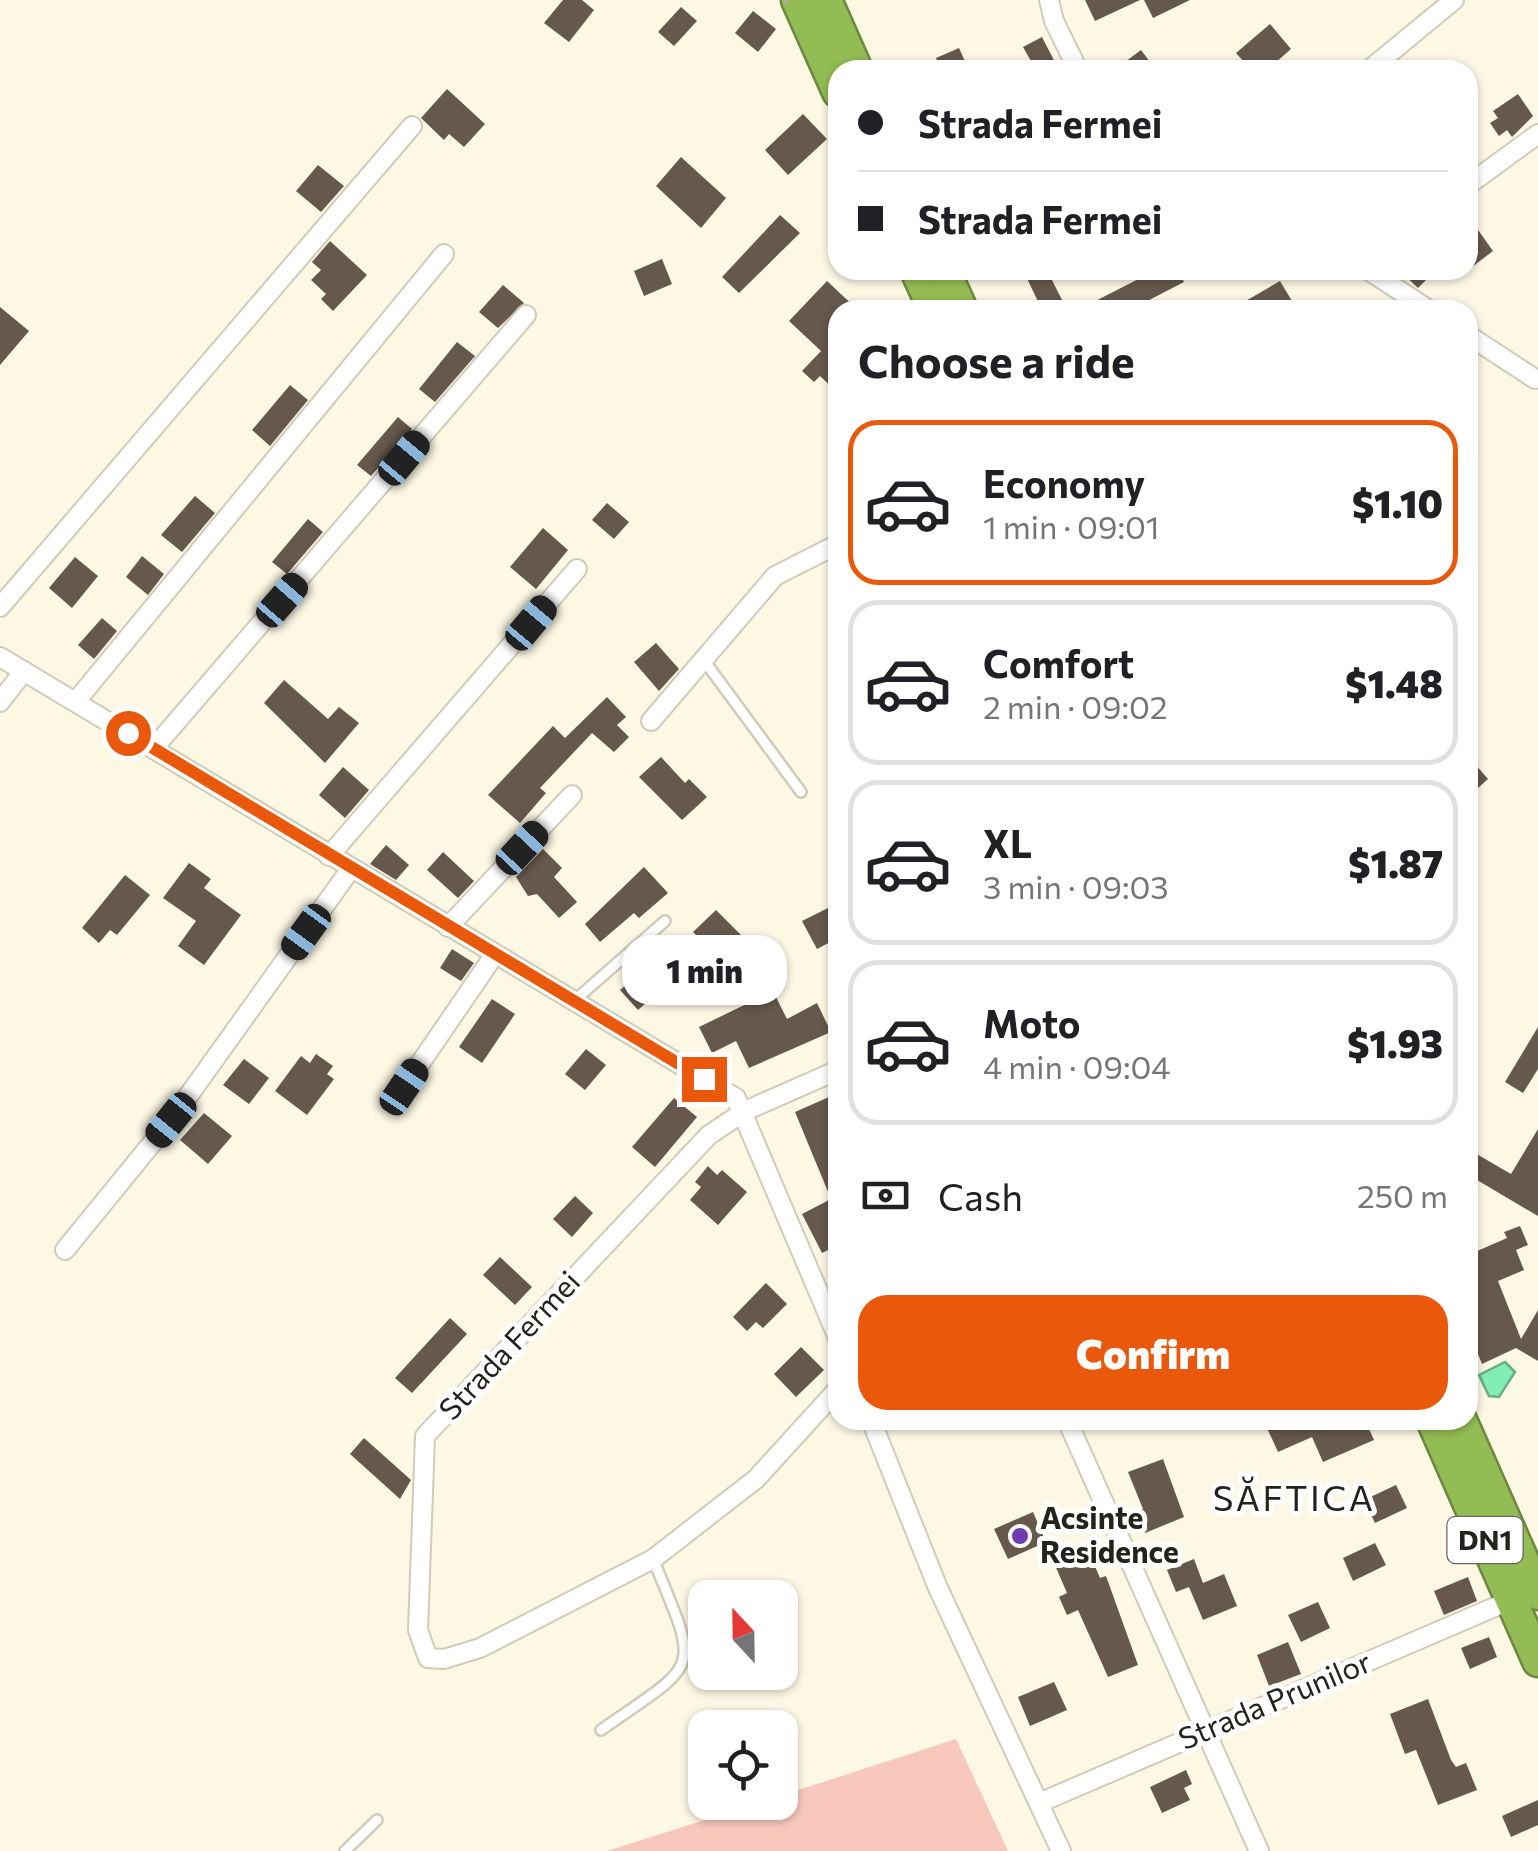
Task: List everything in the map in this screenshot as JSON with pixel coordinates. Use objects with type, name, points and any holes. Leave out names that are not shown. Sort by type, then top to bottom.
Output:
[{"type":"highway","points":[[826,0],[853,60]]},
{"type":"highway","points":[[790,1],[828,73]]},
{"type":"highway","name":"DN1","points":[[1437,1430],[1525,1597]]},
{"type":"highway","name":"DN1","points":[[1465,1430],[1525,1597],[1538,1660]]},
{"type":"street","points":[[1049,0],[1074,60]]},
{"type":"street","points":[[1381,60],[1454,0]]},
{"type":"street","points":[[0,607],[412,126]]},
{"type":"street","points":[[1478,178],[1538,134]]},
{"type":"street","points":[[76,700],[444,254]]},
{"type":"street","points":[[1383,280],[1414,300]]},
{"type":"street","points":[[153,749],[526,315]]},
{"type":"street","points":[[1478,342],[1535,379]]},
{"type":"street","points":[[651,721],[775,576],[828,549]]},
{"type":"street","points":[[328,856],[576,569]]},
{"type":"street","points":[[0,657],[736,1098],[828,1314]]},
{"type":"street","points":[[0,702],[24,670]]},
{"type":"street","points":[[448,927],[572,795]]},
{"type":"street","points":[[64,1250],[171,1120],[350,870]]},
{"type":"street","points":[[404,1087],[496,954]]},
{"type":"street","name":"Strada Fermei","points":[[653,1560],[480,1648],[444,1659],[428,1658],[420,1644],[425,1436],[710,1134],[744,1111],[828,1074]]},
{"type":"street","points":[[653,1560],[756,1479],[828,1400]]},
{"type":"street","points":[[874,1430],[938,1588],[1060,1851]]},
{"type":"street","points":[[1071,1430],[1259,1851]]},
{"type":"street","name":"Strada Prunilor","points":[[1039,1803],[1525,1597]]},
{"type":"lane","points":[[703,659],[802,792]]},
{"type":"lane","points":[[574,1001],[665,921]]},
{"type":"lane","points":[[601,1730],[678,1676],[687,1654],[684,1632],[653,1560]]},
{"type":"lane","points":[[345,1851],[377,1820]]},
{"type":"shaded area","points":[[1505,1362],[1515,1372],[1499,1397],[1489,1396],[1479,1375]]},
{"type":"shaded area","points":[[956,1739],[1008,1851],[607,1851],[705,1820],[798,1820],[798,1790]]},
{"type":"building","points":[[563,0],[582,0],[594,10],[569,42],[544,23]]},
{"type":"building","points":[[1085,0],[1140,0],[1095,21]]},
{"type":"building","points":[[1144,0],[1190,0],[1153,18]]},
{"type":"building","points":[[681,7],[697,21],[674,46],[658,32]]},
{"type":"building","points":[[753,11],[776,29],[758,52],[735,33]]},
{"type":"building","points":[[1270,24],[1291,49],[1278,60],[1242,60],[1236,53]]},
{"type":"building","points":[[1042,37],[1054,60],[1030,60],[1023,47]]},
{"type":"building","points":[[959,48],[964,60],[937,60]]},
{"type":"building","points":[[1141,50],[1148,60],[1128,60]]},
{"type":"building","points":[[447,89],[485,124],[464,147],[449,134],[444,140],[421,118]]},
{"type":"building","points":[[1518,94],[1533,116],[1512,137],[1507,130],[1499,136],[1490,123],[1498,118],[1493,111]]},
{"type":"building","points":[[803,114],[827,139],[788,175],[765,150]]},
{"type":"building","points":[[681,157],[726,198],[701,228],[656,186]]},
{"type":"building","points":[[318,165],[344,186],[321,212],[296,191]]},
{"type":"building","points":[[780,215],[800,233],[739,293],[722,277]]},
{"type":"building","points":[[1478,230],[1493,251],[1478,262]]},
{"type":"building","points":[[330,241],[367,275],[333,311],[321,299],[326,294],[311,280],[321,270],[312,262]]},
{"type":"building","points":[[662,259],[672,284],[644,296],[634,271]]},
{"type":"building","points":[[1028,280],[1052,280],[1062,300],[1037,300]]},
{"type":"building","points":[[1136,280],[1184,282],[1149,300],[1098,300]]},
{"type":"building","points":[[1410,280],[1426,280],[1418,288]]},
{"type":"building","points":[[827,281],[847,300],[828,300],[828,384],[820,376],[814,382],[802,371],[821,351],[789,321]]},
{"type":"building","points":[[1280,281],[1291,300],[1247,300]]},
{"type":"building","points":[[503,285],[524,303],[498,328],[479,312]]},
{"type":"building","points":[[0,307],[29,331],[0,365]]},
{"type":"building","points":[[457,342],[475,356],[435,402],[419,389]]},
{"type":"building","points":[[290,385],[308,400],[270,446],[252,430]]},
{"type":"building","points":[[398,417],[412,429],[371,476],[357,465]]},
{"type":"building","points":[[195,496],[215,513],[182,552],[161,535]]},
{"type":"building","points":[[607,503],[629,522],[614,539],[592,520]]},
{"type":"building","points":[[308,519],[323,532],[287,574],[272,562]]},
{"type":"building","points":[[543,528],[568,550],[536,589],[510,567]]},
{"type":"building","points":[[142,556],[164,574],[148,595],[126,577]]},
{"type":"building","points":[[75,557],[98,576],[72,608],[49,588]]},
{"type":"building","points":[[102,618],[117,631],[94,659],[78,645]]},
{"type":"building","points":[[656,643],[679,669],[659,691],[634,662]]},
{"type":"building","points":[[284,680],[328,719],[339,707],[359,723],[325,763],[264,703]]},
{"type":"building","points":[[607,697],[626,717],[617,725],[629,737],[614,752],[592,733],[540,788],[546,793],[520,823],[488,795],[553,726],[565,738]]},
{"type":"building","points":[[661,757],[685,783],[689,779],[707,797],[682,820],[639,777]]},
{"type":"building","points":[[343,767],[369,790],[345,818],[319,795]]},
{"type":"building","points":[[1478,768],[1488,779],[1478,788]]},
{"type":"building","points":[[386,845],[409,865],[396,880],[370,864]]},
{"type":"building","points":[[543,849],[562,868],[554,877],[577,902],[559,918],[537,894],[528,896],[516,877]]},
{"type":"building","points":[[443,852],[474,881],[458,898],[427,870]]},
{"type":"building","points":[[189,863],[211,879],[204,888],[241,915],[204,965],[178,946],[196,921],[163,898]]},
{"type":"building","points":[[644,867],[668,893],[639,918],[634,913],[600,942],[585,924]]},
{"type":"building","points":[[125,875],[150,895],[117,935],[110,930],[99,943],[82,928]]},
{"type":"building","points":[[828,908],[828,943],[817,949],[802,921]]},
{"type":"building","points":[[716,910],[744,938],[721,960],[693,932]]},
{"type":"building","points":[[452,949],[474,963],[461,981],[440,968]]},
{"type":"building","points":[[643,970],[661,990],[638,1010],[620,990]]},
{"type":"building","points":[[773,991],[787,1019],[817,1003],[828,1033],[749,1068],[736,1041],[712,1053],[699,1027]]},
{"type":"building","points":[[492,999],[515,1014],[482,1063],[459,1047]]},
{"type":"building","points":[[1538,1027],[1538,1069],[1523,1093],[1505,1082]]},
{"type":"building","points":[[586,1049],[606,1065],[585,1090],[565,1074]]},
{"type":"building","points":[[316,1054],[333,1066],[327,1074],[334,1079],[307,1115],[275,1091],[301,1056],[310,1063]]},
{"type":"building","points":[[244,1059],[269,1078],[249,1104],[223,1085]]},
{"type":"building","points":[[828,1097],[828,1192],[795,1112]]},
{"type":"building","points":[[674,1098],[697,1117],[655,1167],[632,1147]]},
{"type":"building","points":[[204,1113],[232,1136],[208,1164],[180,1140]]},
{"type":"building","points":[[1538,1129],[1538,1216],[1478,1181],[1478,1155],[1511,1174]]},
{"type":"building","points":[[708,1166],[717,1175],[722,1170],[747,1192],[718,1225],[690,1200],[701,1187],[695,1182]]},
{"type":"building","points":[[575,1196],[593,1213],[572,1237],[553,1219]]},
{"type":"building","points":[[828,1201],[828,1250],[822,1253],[802,1214]]},
{"type":"building","points":[[1520,1226],[1528,1245],[1516,1250],[1524,1270],[1498,1281],[1521,1339],[1538,1310],[1538,1361],[1516,1348],[1482,1364],[1478,1354],[1478,1251],[1507,1238],[1504,1232]]},
{"type":"building","points":[[500,1257],[532,1287],[515,1305],[483,1275]]},
{"type":"building","points":[[766,1283],[787,1304],[763,1328],[756,1322],[747,1331],[733,1317]]},
{"type":"building","points":[[450,1318],[467,1334],[412,1393],[395,1378]]},
{"type":"building","points":[[801,1347],[824,1370],[796,1397],[774,1374]]},
{"type":"building","points":[[1268,1430],[1370,1430],[1374,1440],[1323,1462],[1312,1437],[1278,1452]]},
{"type":"building","points":[[364,1438],[411,1480],[400,1499],[350,1454]]},
{"type":"building","points":[[1163,1459],[1184,1517],[1145,1533],[1135,1512],[1143,1509],[1128,1472]]},
{"type":"building","points":[[1396,1485],[1407,1508],[1375,1523],[1364,1500]]},
{"type":"building","name":"Acsinte Residence","points":[[1033,1512],[1046,1542],[1008,1559],[994,1529]]},
{"type":"building","points":[[1375,1543],[1386,1565],[1353,1581],[1343,1558]]},
{"type":"building","points":[[1087,1548],[1100,1578],[1106,1576],[1138,1665],[1108,1677],[1078,1610],[1067,1615],[1059,1597],[1067,1593],[1054,1563]]},
{"type":"building","points":[[1194,1559],[1203,1583],[1224,1574],[1237,1606],[1203,1620],[1189,1587],[1176,1592],[1167,1570]]},
{"type":"building","points":[[1468,1577],[1477,1601],[1444,1615],[1434,1591]]},
{"type":"building","points":[[1318,1602],[1330,1628],[1301,1642],[1288,1615]]},
{"type":"building","points":[[1489,1637],[1497,1657],[1470,1669],[1461,1648]]},
{"type":"building","points":[[1288,1642],[1301,1674],[1269,1686],[1257,1655]]},
{"type":"building","points":[[1054,1682],[1067,1710],[1030,1726],[1018,1697]]},
{"type":"building","points":[[1428,1699],[1451,1760],[1456,1767],[1466,1763],[1477,1790],[1438,1805],[1416,1750],[1405,1754],[1390,1714]]},
{"type":"building","points":[[1186,1770],[1192,1784],[1184,1788],[1190,1800],[1162,1813],[1150,1787]]},
{"type":"building","points":[[1538,1800],[1538,1825],[1511,1837],[1502,1816]]},
{"type":"place","name":"Acsinte Residence","points":[[1020,1536]]},
{"type":"district","name":"SĂFTICA","points":[[1294,1499]]},
{"type":"route","points":[[128,733],[350,870],[704,1079]]}]
